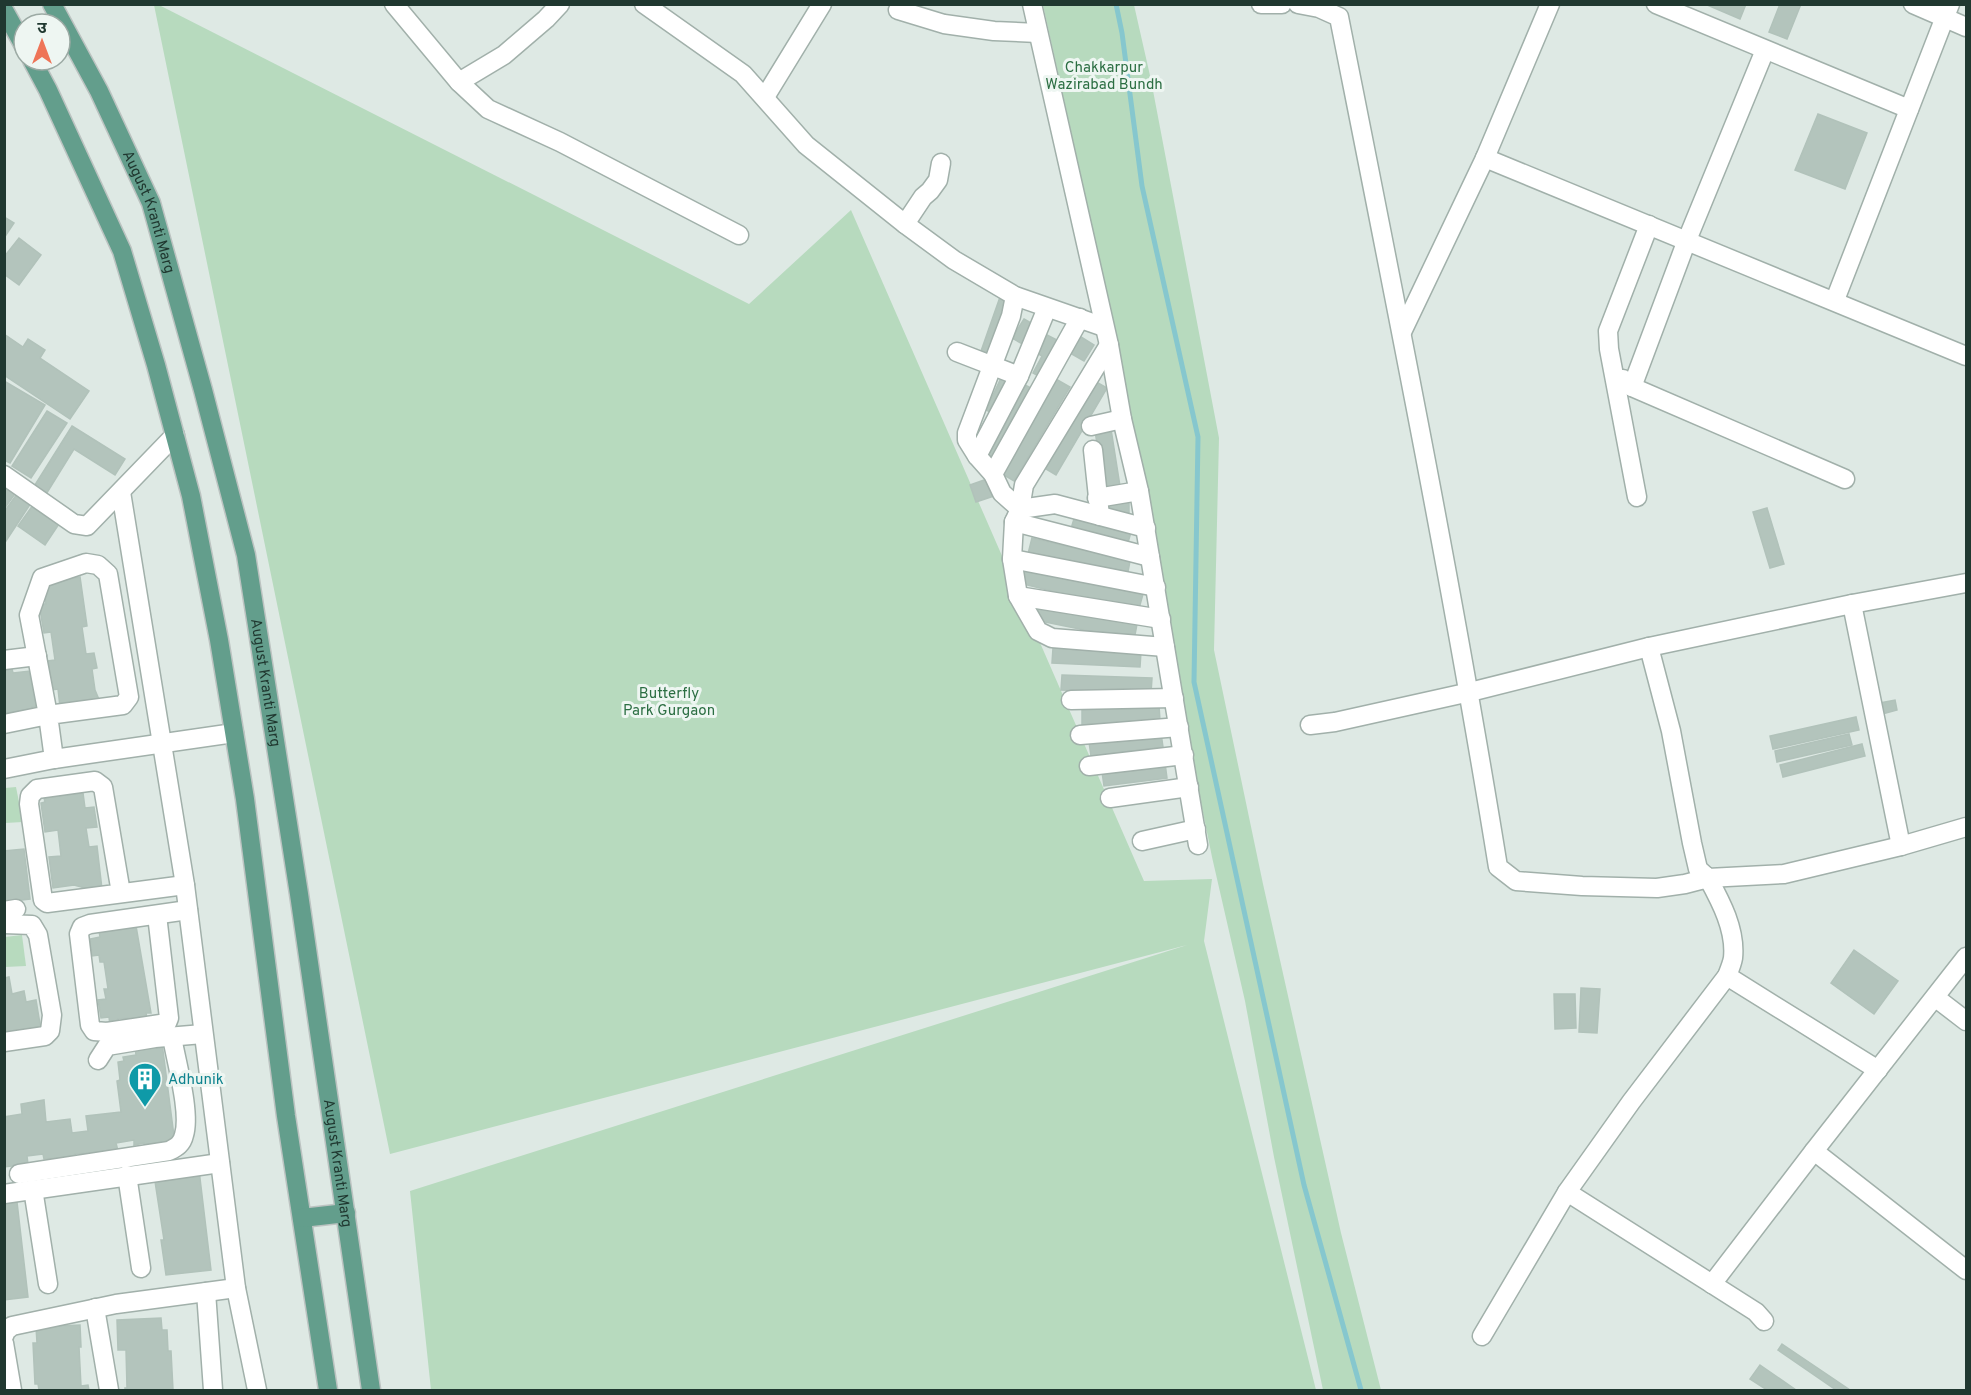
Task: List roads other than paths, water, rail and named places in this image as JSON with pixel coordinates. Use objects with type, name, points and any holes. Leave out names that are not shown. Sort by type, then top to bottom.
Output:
[{"type":"main road","name":"August Kranti Marg","points":[[52,4],[99,91],[151,204],[246,555],[371,1390]]},
{"type":"main road","points":[[4,10],[12,24]]},
{"type":"main road","points":[[38,72],[122,251],[191,496],[245,799],[286,1116],[328,1390]]},
{"type":"main road","points":[[302,1218],[346,1213]]},
{"type":"street","points":[[394,4],[459,82],[488,109],[560,142],[739,235]]},
{"type":"street","points":[[459,82],[504,55],[546,20],[560,4]]},
{"type":"street","points":[[644,4],[743,75],[806,145],[954,260],[1015,296],[1080,318],[1106,336]]},
{"type":"street","points":[[765,97],[822,4]]},
{"type":"street","points":[[1032,4],[1139,491],[1197,837],[1142,841]]},
{"type":"street","points":[[1261,4],[1282,4]]},
{"type":"street","points":[[1298,4],[1319,8],[1339,17],[1402,332],[1470,692],[1498,867],[1516,881],[1658,888],[1708,878],[1784,874],[1901,846],[1966,827]]},
{"type":"street","points":[[1402,332],[1485,158],[1550,4]]},
{"type":"street","points":[[1656,4],[1679,9],[1765,50],[1909,109]]},
{"type":"street","points":[[1913,4],[1947,11],[1966,27]]},
{"type":"street","points":[[898,10],[944,24],[994,31],[1038,33]]},
{"type":"street","points":[[1835,300],[1947,11]]},
{"type":"street","points":[[1632,387],[1687,240],[1765,50]]},
{"type":"street","points":[[1485,158],[1835,300],[1966,356]]},
{"type":"street","points":[[906,224],[922,197],[938,180],[941,163]]},
{"type":"street","points":[[1637,497],[1609,349],[1608,331],[1649,225]]},
{"type":"street","points":[[1015,296],[1011,316],[967,433],[967,440],[993,474],[1017,516],[1150,557]]},
{"type":"street","points":[[977,456],[1019,376],[1047,308]]},
{"type":"street","points":[[993,474],[1080,318]]},
{"type":"street","points":[[1106,336],[1024,485],[1017,516],[1012,559],[1018,596],[1038,631],[1052,638],[1165,647]]},
{"type":"street","points":[[957,352],[1019,376]]},
{"type":"street","points":[[1614,373],[1632,387],[1845,478]]},
{"type":"street","points":[[1091,426],[1122,418]]},
{"type":"street","points":[[4,475],[74,524],[87,526],[175,435]]},
{"type":"street","points":[[1093,450],[1099,507]]},
{"type":"street","points":[[1099,507],[1139,491]]},
{"type":"street","points":[[121,492],[185,885],[237,1288],[257,1390]]},
{"type":"street","points":[[1017,516],[1055,504],[1099,507],[1146,528]]},
{"type":"street","points":[[1012,559],[1155,587]]},
{"type":"street","points":[[4,724],[48,715],[123,705],[129,697],[108,574],[98,565],[86,563],[42,578],[29,615],[48,715],[54,759]]},
{"type":"street","points":[[1310,725],[1335,722],[1470,692],[1649,647],[1852,604],[1966,583]]},
{"type":"street","points":[[1018,596],[1161,619]]},
{"type":"street","points":[[1852,604],[1901,846]]},
{"type":"street","points":[[1482,1336],[1567,1192],[1631,1102],[1727,976],[1733,959],[1731,931],[1722,905],[1708,878],[1698,869],[1671,731],[1649,647]]},
{"type":"street","points":[[4,660],[37,656]]},
{"type":"street","points":[[1071,700],[1174,698]]},
{"type":"street","points":[[1080,735],[1179,727]]},
{"type":"street","points":[[4,769],[54,759],[234,733]]},
{"type":"street","points":[[1089,766],[1184,755]]},
{"type":"street","points":[[121,892],[103,787],[95,781],[37,789],[30,796],[29,804],[43,900],[48,903],[185,885]]},
{"type":"street","points":[[1110,798],[1189,787]]},
{"type":"street","points":[[157,915],[170,1017],[167,1023],[94,1032],[90,1025],[79,934],[82,927],[188,910]]},
{"type":"street","points":[[4,1042],[45,1036],[51,1031],[52,1015],[38,935],[32,925],[18,923],[8,915]]},
{"type":"street","points":[[1712,1284],[1966,957]]},
{"type":"street","points":[[1727,976],[1878,1070]]},
{"type":"street","points":[[1936,998],[1966,1021]]},
{"type":"street","points":[[98,1060],[107,1046],[203,1034]]},
{"type":"street","points":[[19,1174],[169,1151],[179,1146],[185,1133],[186,1113],[172,1037]]},
{"type":"street","points":[[1814,1151],[1966,1270]]},
{"type":"street","points":[[4,1194],[220,1163]]},
{"type":"street","points":[[128,1175],[141,1268]]},
{"type":"street","points":[[33,1189],[48,1284]]},
{"type":"street","points":[[1567,1192],[1756,1312],[1764,1322]]},
{"type":"street","points":[[4,1336],[12,1326],[95,1308],[237,1288]]},
{"type":"street","points":[[206,1292],[213,1390]]},
{"type":"street","points":[[95,1308],[109,1390]]},
{"type":"street","points":[[4,1343],[12,1390]]},
{"type":"waterway","points":[[1116,4],[1122,33],[1142,186],[1198,437],[1194,682],[1304,1185],[1361,1390]]},
{"type":"place","name":"Adhunik","points":[[145,1108]]},
{"type":"park label","name":"Chakkarpur Wazirabad Bundh","points":[[1104,76]]},
{"type":"park label","name":"Butterfly Park Gurgaon","points":[[669,702]]}]
